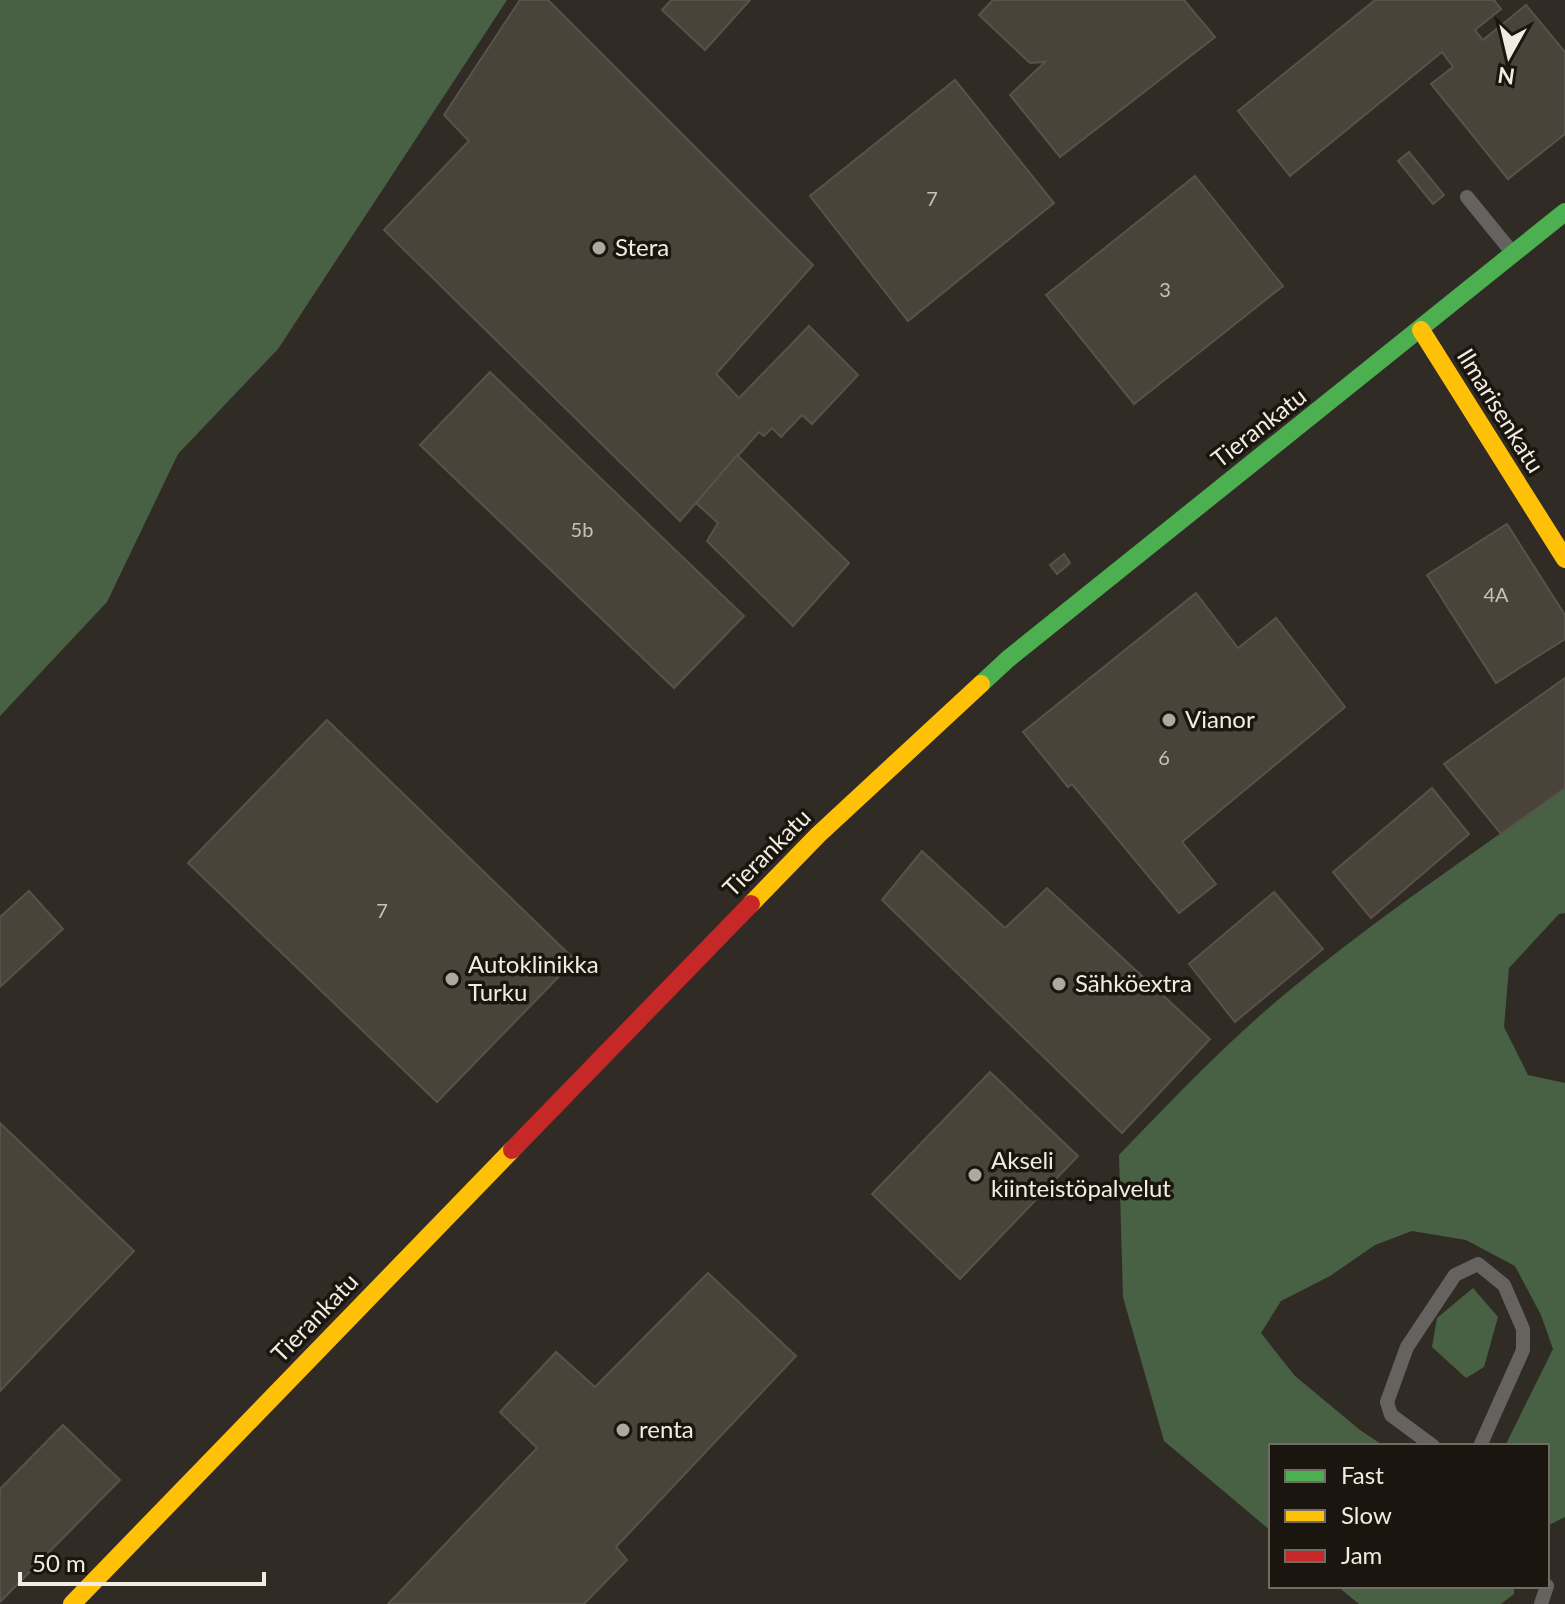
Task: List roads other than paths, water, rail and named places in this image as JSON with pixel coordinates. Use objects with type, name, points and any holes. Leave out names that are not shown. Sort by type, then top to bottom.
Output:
[{"type":"street","name":"Tierankatu","points":[[72,1604],[818,835],[1008,659],[1565,212]]},
{"type":"street","name":"Ilmarisenkatu","points":[[1421,330],[1565,559]]},
{"type":"lane","points":[[1467,197],[1513,255]]},
{"type":"lane","points":[[1430,1444],[1391,1415],[1387,1402],[1407,1347],[1455,1275],[1478,1264],[1504,1285],[1523,1329],[1523,1350],[1481,1444]]},
{"type":"place","name":"Stera","points":[[599,248]]},
{"type":"place","name":"Vianor","points":[[1169,720]]},
{"type":"place","name":"Autoklinikka Turku","points":[[452,979]]},
{"type":"place","name":"Sähköextra","points":[[1059,984]]},
{"type":"place","name":"Akseli kiinteistöpalvelut","points":[[975,1175]]},
{"type":"place","name":"renta","points":[[623,1430]]}]
